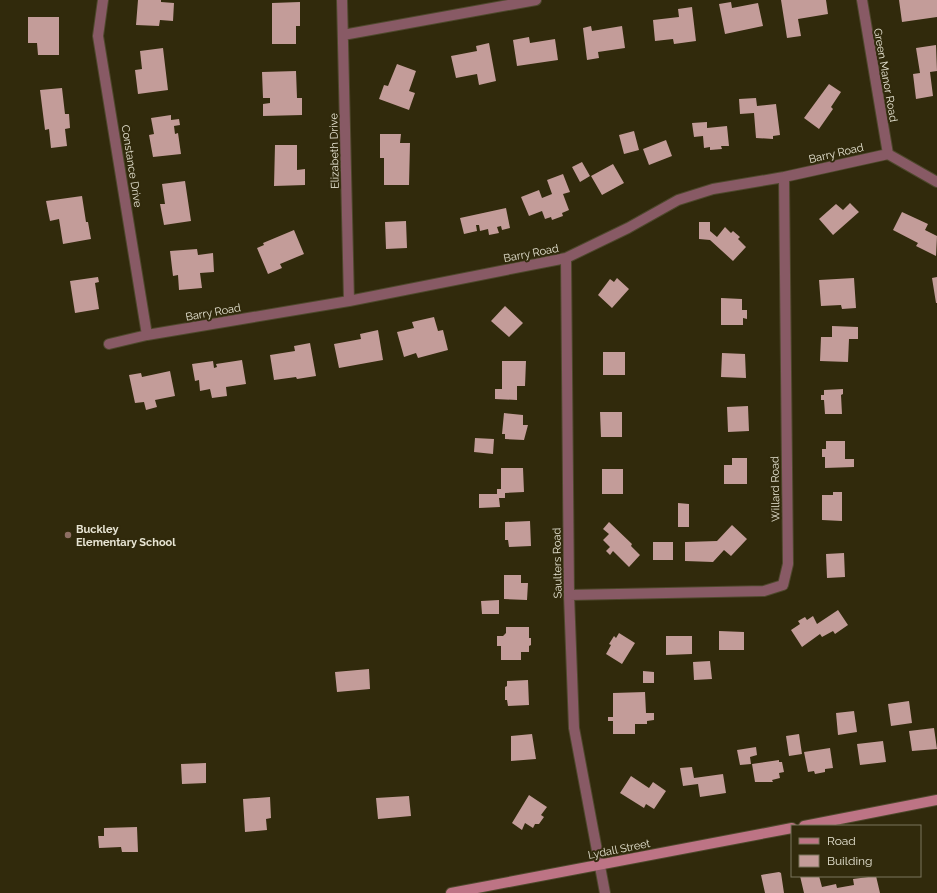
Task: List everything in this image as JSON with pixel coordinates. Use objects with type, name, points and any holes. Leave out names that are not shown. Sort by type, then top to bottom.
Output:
[{"type":"street","name":"Constance Drive","points":[[103,0],[98,36],[148,335]]},
{"type":"street","name":"Elizabeth Drive","points":[[342,0],[349,301]]},
{"type":"street","points":[[343,35],[536,0]]},
{"type":"street","name":"Green Manor Road","points":[[862,0],[888,154]]},
{"type":"street","name":"Barry Road","points":[[110,344],[148,335],[349,301],[566,258],[628,228],[678,200],[713,188],[784,177],[888,154]]},
{"type":"street","points":[[888,154],[937,182]]},
{"type":"street","name":"Willard Road","points":[[569,595],[764,591],[783,585],[788,564],[784,177]]},
{"type":"street","name":"Saulters Road","points":[[566,258],[569,595],[574,728],[605,893]]},
{"type":"street","points":[[809,825],[937,800]]},
{"type":"street","name":"Lydall Street","points":[[451,893],[791,828]]},
{"type":"building","points":[[138,0],[161,0],[161,2],[174,3],[173,21],[160,20],[159,26],[136,25]]},
{"type":"building","points":[[781,0],[826,0],[828,14],[798,19],[801,36],[787,38]]},
{"type":"building","points":[[899,0],[937,0],[937,17],[902,22]]},
{"type":"building","points":[[300,2],[300,26],[296,26],[296,44],[272,44],[272,3]]},
{"type":"building","points":[[731,2],[732,8],[758,3],[763,26],[725,34],[719,4]]},
{"type":"building","points":[[692,7],[696,41],[674,44],[673,39],[655,41],[653,20],[679,17],[678,9]]},
{"type":"building","points":[[28,17],[59,17],[59,55],[38,55],[37,43],[28,43]]},
{"type":"building","points":[[591,26],[592,31],[622,26],[625,48],[598,52],[599,58],[587,60],[583,28]]},
{"type":"building","points":[[529,37],[530,43],[555,39],[558,60],[517,66],[513,40]]},
{"type":"building","points":[[489,43],[496,81],[479,85],[477,74],[456,78],[451,56],[477,51],[476,46]]},
{"type":"building","points":[[936,45],[937,71],[930,72],[933,96],[916,99],[913,74],[920,73],[916,48]]},
{"type":"building","points":[[163,48],[168,90],[138,94],[135,70],[142,69],[140,51]]},
{"type":"building","points":[[397,64],[416,71],[409,91],[415,93],[409,110],[379,99],[384,85],[388,86]]},
{"type":"building","points":[[296,71],[297,98],[302,98],[302,115],[263,116],[263,104],[270,103],[270,98],[263,98],[262,72]]},
{"type":"building","points":[[829,84],[841,92],[831,107],[833,109],[819,129],[804,118]]},
{"type":"building","points":[[62,88],[65,114],[69,114],[70,128],[65,129],[67,146],[51,148],[49,129],[45,130],[40,90]]},
{"type":"building","points":[[756,98],[757,106],[776,104],[780,135],[773,136],[773,139],[756,138],[754,113],[740,114],[739,99]]},
{"type":"building","points":[[171,115],[171,120],[179,119],[180,125],[174,126],[175,134],[178,133],[181,154],[153,157],[149,135],[154,134],[151,118]]},
{"type":"building","points":[[707,122],[707,128],[727,126],[729,146],[721,146],[722,149],[710,150],[710,147],[704,148],[703,136],[694,137],[692,123]]},
{"type":"building","points":[[634,131],[639,150],[624,154],[619,135]]},
{"type":"building","points":[[380,134],[401,134],[400,143],[410,143],[409,185],[384,185],[384,158],[380,158]]},
{"type":"building","points":[[666,140],[672,156],[649,165],[643,149]]},
{"type":"building","points":[[275,145],[297,145],[297,170],[305,169],[305,185],[274,186]]},
{"type":"building","points":[[582,162],[590,176],[580,182],[572,167]]},
{"type":"building","points":[[613,164],[624,183],[602,195],[591,176]]},
{"type":"building","points":[[563,174],[570,192],[563,194],[569,210],[562,213],[563,216],[552,220],[551,217],[545,219],[542,211],[529,216],[521,197],[539,190],[542,198],[552,194],[547,180]]},
{"type":"building","points":[[185,181],[191,221],[164,225],[160,204],[165,204],[162,184]]},
{"type":"building","points":[[82,196],[86,222],[88,222],[91,239],[63,244],[59,219],[50,221],[46,201]]},
{"type":"building","points":[[850,203],[859,212],[833,235],[819,219],[836,204],[843,210]]},
{"type":"building","points":[[506,208],[510,228],[502,230],[501,226],[497,227],[499,233],[489,235],[488,229],[480,231],[479,225],[476,225],[477,231],[464,234],[460,218]]},
{"type":"building","points":[[902,212],[928,224],[925,230],[937,236],[936,256],[916,246],[918,243],[893,230]]},
{"type":"building","points":[[406,221],[407,248],[386,249],[385,222]]},
{"type":"building","points":[[699,222],[710,222],[710,231],[717,237],[725,227],[731,233],[733,231],[740,237],[738,239],[746,247],[733,261],[710,240],[699,239]]},
{"type":"building","points":[[294,230],[304,254],[280,264],[282,268],[268,274],[257,248],[264,245],[263,243]]},
{"type":"building","points":[[197,249],[198,255],[213,253],[214,272],[200,273],[202,288],[179,290],[178,275],[173,276],[170,251]]},
{"type":"building","points":[[98,277],[99,282],[95,283],[99,309],[75,313],[70,281]]},
{"type":"building","points":[[937,277],[937,303],[936,303],[932,278]]},
{"type":"building","points":[[617,278],[629,289],[612,308],[598,295],[610,279],[614,282]]},
{"type":"building","points":[[854,278],[856,308],[842,309],[841,305],[821,306],[819,280]]},
{"type":"building","points":[[721,298],[742,299],[742,310],[747,310],[747,319],[743,318],[743,325],[721,325]]},
{"type":"building","points":[[505,306],[523,323],[509,337],[491,321]]},
{"type":"building","points":[[434,317],[438,331],[443,330],[448,350],[418,358],[416,353],[404,357],[397,332],[414,328],[412,322]]},
{"type":"building","points":[[832,326],[858,327],[858,339],[849,339],[848,362],[820,361],[821,337],[832,337]]},
{"type":"building","points":[[378,330],[383,360],[339,368],[334,344],[361,339],[360,334]]},
{"type":"building","points":[[310,343],[316,376],[274,380],[270,355],[295,351],[294,346]]},
{"type":"building","points":[[603,352],[625,352],[625,375],[603,375]]},
{"type":"building","points":[[722,353],[745,354],[746,378],[721,377]]},
{"type":"building","points":[[242,360],[246,384],[226,387],[227,396],[212,398],[210,389],[200,391],[199,380],[195,381],[192,364],[213,361],[214,368],[217,367],[216,364]]},
{"type":"building","points":[[502,361],[526,361],[525,386],[517,386],[517,400],[495,399],[495,389],[502,389]]},
{"type":"building","points":[[170,371],[175,396],[155,400],[157,407],[146,410],[144,402],[135,403],[129,375],[141,373],[142,377]]},
{"type":"building","points":[[843,389],[843,394],[841,395],[842,414],[825,414],[824,400],[821,400],[821,395],[824,395],[824,390]]},
{"type":"building","points":[[748,406],[749,431],[728,432],[727,407]]},
{"type":"building","points":[[600,412],[622,412],[622,437],[601,437]]},
{"type":"building","points":[[504,413],[523,415],[523,425],[528,425],[524,440],[505,439],[505,434],[502,434]]},
{"type":"building","points":[[475,438],[494,439],[493,454],[474,452]]},
{"type":"building","points":[[826,441],[845,441],[845,459],[854,459],[854,467],[825,468],[825,457],[822,457],[822,449],[826,449]]},
{"type":"building","points":[[732,458],[747,458],[747,484],[724,484],[724,465],[732,465]]},
{"type":"building","points":[[501,468],[523,468],[524,492],[505,493],[505,498],[499,498],[500,507],[479,508],[479,494],[497,494],[497,489],[501,489]]},
{"type":"building","points":[[602,469],[623,469],[623,494],[602,494]]},
{"type":"building","points":[[833,492],[842,492],[842,521],[822,520],[822,495],[833,495]]},
{"type":"building","points":[[678,503],[689,504],[689,527],[678,527]]},
{"type":"building","points":[[530,521],[531,546],[509,547],[508,540],[505,540],[505,522]]},
{"type":"building","points":[[609,522],[632,544],[631,546],[640,555],[629,567],[613,551],[610,555],[606,551],[610,547],[603,540],[609,534],[603,529]]},
{"type":"building","points":[[732,525],[747,539],[731,556],[724,550],[713,562],[685,561],[685,542],[717,541]]},
{"type":"building","points":[[653,542],[673,542],[673,560],[653,560]]},
{"type":"building","points":[[844,553],[845,577],[827,578],[826,554]]},
{"type":"building","points":[[504,575],[521,575],[521,583],[528,583],[527,600],[504,599]]},
{"type":"building","points":[[499,600],[499,614],[482,614],[481,601]]},
{"type":"building","points":[[838,610],[848,625],[835,634],[833,631],[822,637],[820,634],[802,647],[791,630],[800,624],[798,621],[805,617],[807,620],[813,616],[817,624]]},
{"type":"building","points":[[506,627],[529,627],[529,638],[531,638],[531,645],[529,646],[529,652],[521,652],[521,660],[501,660],[501,646],[497,646],[497,636],[503,636],[506,633]]},
{"type":"building","points":[[719,631],[744,632],[744,650],[719,650]]},
{"type":"building","points":[[619,633],[635,643],[622,664],[606,654],[611,645],[609,644],[614,636],[616,638]]},
{"type":"building","points":[[666,636],[692,636],[692,654],[666,655]]},
{"type":"building","points":[[710,661],[712,679],[694,680],[693,662]]},
{"type":"building","points":[[369,669],[370,689],[337,692],[335,672]]},
{"type":"building","points":[[643,671],[654,672],[654,683],[643,683]]},
{"type":"building","points":[[528,680],[529,705],[508,706],[507,700],[505,700],[505,687],[507,686],[507,681]]},
{"type":"building","points":[[645,692],[646,713],[654,713],[654,720],[647,721],[647,724],[635,724],[635,734],[613,734],[613,721],[608,721],[608,717],[613,717],[613,693]]},
{"type":"building","points":[[909,701],[912,723],[891,726],[888,704]]},
{"type":"building","points":[[854,711],[857,732],[838,735],[836,713]]},
{"type":"building","points":[[934,728],[937,749],[912,751],[909,731]]},
{"type":"building","points":[[532,734],[536,759],[511,761],[511,736]]},
{"type":"building","points":[[799,734],[802,754],[789,756],[786,736]]},
{"type":"building","points":[[883,741],[886,762],[860,765],[857,744]]},
{"type":"building","points":[[756,747],[757,755],[750,757],[751,764],[740,765],[737,750]]},
{"type":"building","points":[[830,748],[833,768],[825,769],[825,772],[815,774],[814,771],[808,772],[804,752]]},
{"type":"building","points":[[779,760],[779,762],[782,762],[784,772],[779,773],[780,778],[772,780],[773,782],[755,782],[752,764]]},
{"type":"building","points":[[206,763],[206,783],[182,784],[181,764]]},
{"type":"building","points":[[692,767],[694,778],[723,774],[726,793],[700,797],[698,784],[683,786],[680,768]]},
{"type":"building","points":[[631,776],[649,788],[653,782],[666,791],[654,809],[646,804],[644,808],[620,793]]},
{"type":"building","points":[[529,795],[547,807],[541,815],[544,817],[539,824],[535,824],[533,828],[525,823],[522,830],[512,823]]},
{"type":"building","points":[[409,796],[411,816],[378,819],[376,798]]},
{"type":"building","points":[[270,797],[271,818],[266,819],[267,830],[245,832],[243,799]]},
{"type":"building","points":[[137,827],[138,852],[122,852],[121,847],[99,848],[98,836],[104,836],[104,828]]},
{"type":"building","points":[[781,873],[784,893],[765,893],[761,875]]},
{"type":"building","points":[[800,877],[819,877],[822,887],[836,884],[837,888],[854,885],[853,879],[876,877],[880,893],[804,893]]},
{"type":"place","name":"Buckley Elementary School","points":[[68,535]]}]
